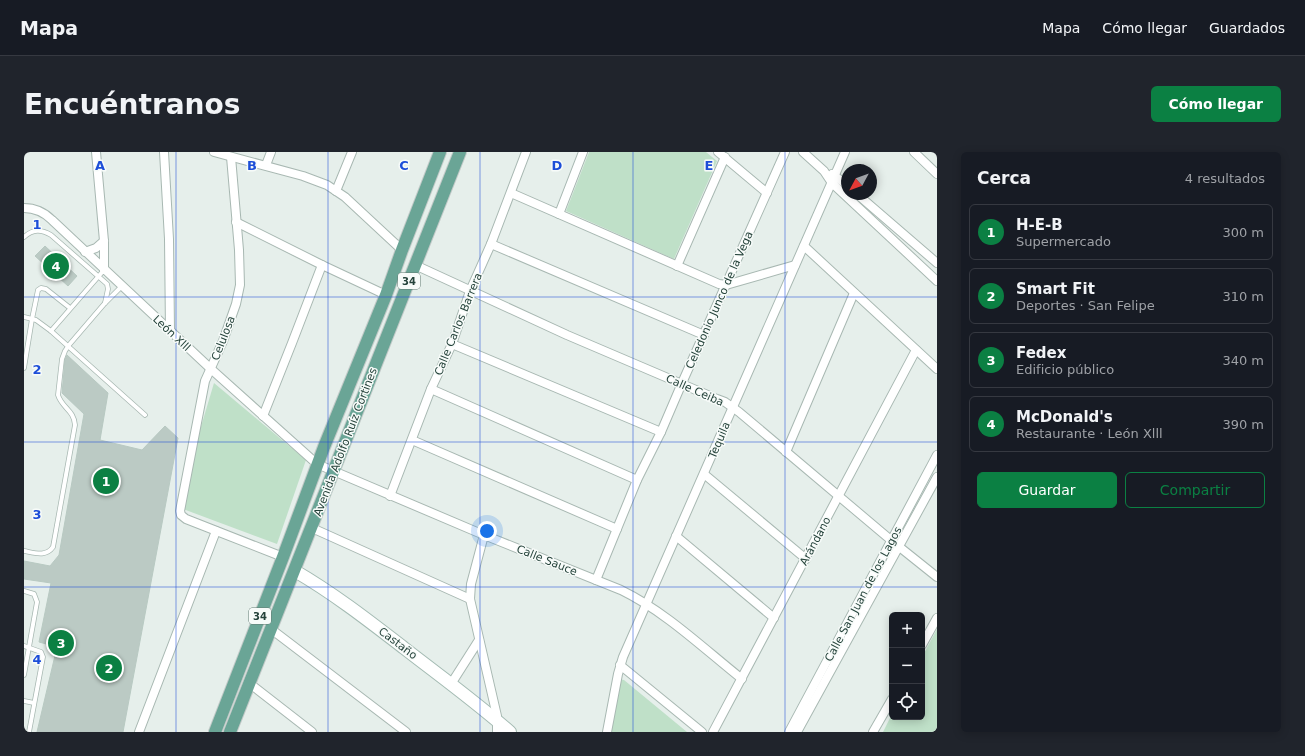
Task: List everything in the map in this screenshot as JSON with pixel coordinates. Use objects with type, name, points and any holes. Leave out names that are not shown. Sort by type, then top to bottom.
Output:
[{"type":"main road","name":"Avenida Adolfo Ruíz Cortines","points":[[215,732],[283,557],[317,464],[386,295],[440,152]]},
{"type":"main road","name":"Avenida Adolfo Ruíz Cortines","points":[[230,732],[460,152]]},
{"type":"street","points":[[96,152],[104,241],[101,272]]},
{"type":"street","points":[[164,152],[169,240],[170,331]]},
{"type":"street","points":[[214,152],[266,165],[317,181],[336,191],[376,225],[402,250]]},
{"type":"street","points":[[266,165],[271,152]]},
{"type":"street","points":[[336,191],[352,152]]},
{"type":"street","name":"Calle Carlos Barrera","points":[[390,496],[431,390],[452,344],[470,291],[492,244],[526,152]]},
{"type":"street","points":[[559,214],[584,152]]},
{"type":"street","name":"Celedonio Junco de la Vega","points":[[596,580],[637,480],[661,432],[785,152]]},
{"type":"street","points":[[803,152],[834,179],[937,281]]},
{"type":"street","name":"Tequila","points":[[607,732],[620,665],[845,152]]},
{"type":"street","points":[[914,152],[937,174]]},
{"type":"street","points":[[677,266],[722,155],[767,193]]},
{"type":"street","name":"Celulosa","points":[[216,531],[186,519],[181,515],[180,508],[205,381],[223,341],[238,294],[240,275],[231,157]]},
{"type":"street","points":[[834,179],[841,182]]},
{"type":"street","points":[[511,193],[713,282],[726,285],[795,265]]},
{"type":"street","points":[[864,200],[937,263]]},
{"type":"street","name":"León Xlll","points":[[24,208],[38,210],[45,214],[85,252],[101,272],[122,286],[211,369],[317,464],[333,472]]},
{"type":"street","points":[[236,222],[386,295]]},
{"type":"street","points":[[85,252],[96,248],[104,241]]},
{"type":"street","points":[[492,244],[704,335]]},
{"type":"street","points":[[804,246],[937,369]]},
{"type":"street","points":[[263,416],[322,265]]},
{"type":"street","name":"Calle Ceiba","points":[[415,265],[567,335],[725,402],[733,407],[937,577]]},
{"type":"street","points":[[786,452],[854,293]]},
{"type":"street","points":[[452,344],[661,432]]},
{"type":"street","name":"Arándano","points":[[713,732],[916,350]]},
{"type":"street","points":[[431,390],[637,480]]},
{"type":"street","points":[[412,440],[617,528]]},
{"type":"street","name":"Calle San Juan de los Lagos","points":[[789,732],[937,455]]},
{"type":"street","name":"Calle Sauce","points":[[333,472],[621,590],[647,604],[742,679]]},
{"type":"street","points":[[704,474],[806,559]]},
{"type":"street","name":"Calle San Juan de los Lagos","points":[[800,731],[937,477]]},
{"type":"street","points":[[312,528],[470,599]]},
{"type":"street","points":[[139,732],[216,531],[283,557]]},
{"type":"street","points":[[484,535],[471,584],[470,599],[497,727]]},
{"type":"street","points":[[676,536],[774,618]]},
{"type":"street","name":"Castaño","points":[[295,570],[348,606],[451,684],[497,727],[510,732]]},
{"type":"street","points":[[925,640],[937,618]]},
{"type":"street","points":[[271,628],[406,732]]},
{"type":"street","points":[[451,684],[479,640]]},
{"type":"street","points":[[620,665],[702,732]]},
{"type":"street","points":[[249,683],[312,732]]},
{"type":"street","points":[[874,732],[889,704]]},
{"type":"lane","points":[[24,237],[37,230],[47,233],[101,272],[108,286],[104,303]]},
{"type":"lane","points":[[51,331],[101,272]]},
{"type":"lane","points":[[24,551],[45,554],[53,547],[75,425],[74,417],[60,400],[58,395],[62,359],[69,345],[104,303],[122,286]]},
{"type":"lane","points":[[24,368],[32,319],[38,292],[41,288],[46,289],[70,308]]},
{"type":"lane","points":[[24,317],[41,323],[69,345],[145,415]]},
{"type":"lane","points":[[24,591],[34,594],[37,602],[24,675]]},
{"type":"lane","points":[[24,646],[41,652],[43,657],[29,732]]},
{"type":"lane","points":[[24,701],[34,703]]},
{"type":"green space","points":[[589,152],[706,152],[717,161],[674,259],[566,211]]},
{"type":"green space","points":[[214,383],[306,460],[277,544],[183,509],[191,460]]},
{"type":"green space","points":[[937,629],[937,732],[883,732],[889,720],[925,720],[925,651]]},
{"type":"green space","points":[[619,679],[624,680],[687,732],[611,732]]},
{"type":"building","points":[[45,246],[77,276],[68,286],[35,256]]},
{"type":"building","points":[[67,355],[108,393],[100,440],[142,450],[165,426],[178,438],[123,732],[37,732],[57,647],[39,642],[51,583],[24,579],[24,561],[50,566],[59,555],[84,414],[62,393],[65,360]]},
{"type":"place","name":"McDonald's","points":[[56,266]]},
{"type":"place","name":"H-E-B","points":[[106,481]]},
{"type":"place","name":"Fedex","points":[[61,643]]},
{"type":"place","name":"Smart Fit","points":[[109,668]]}]
